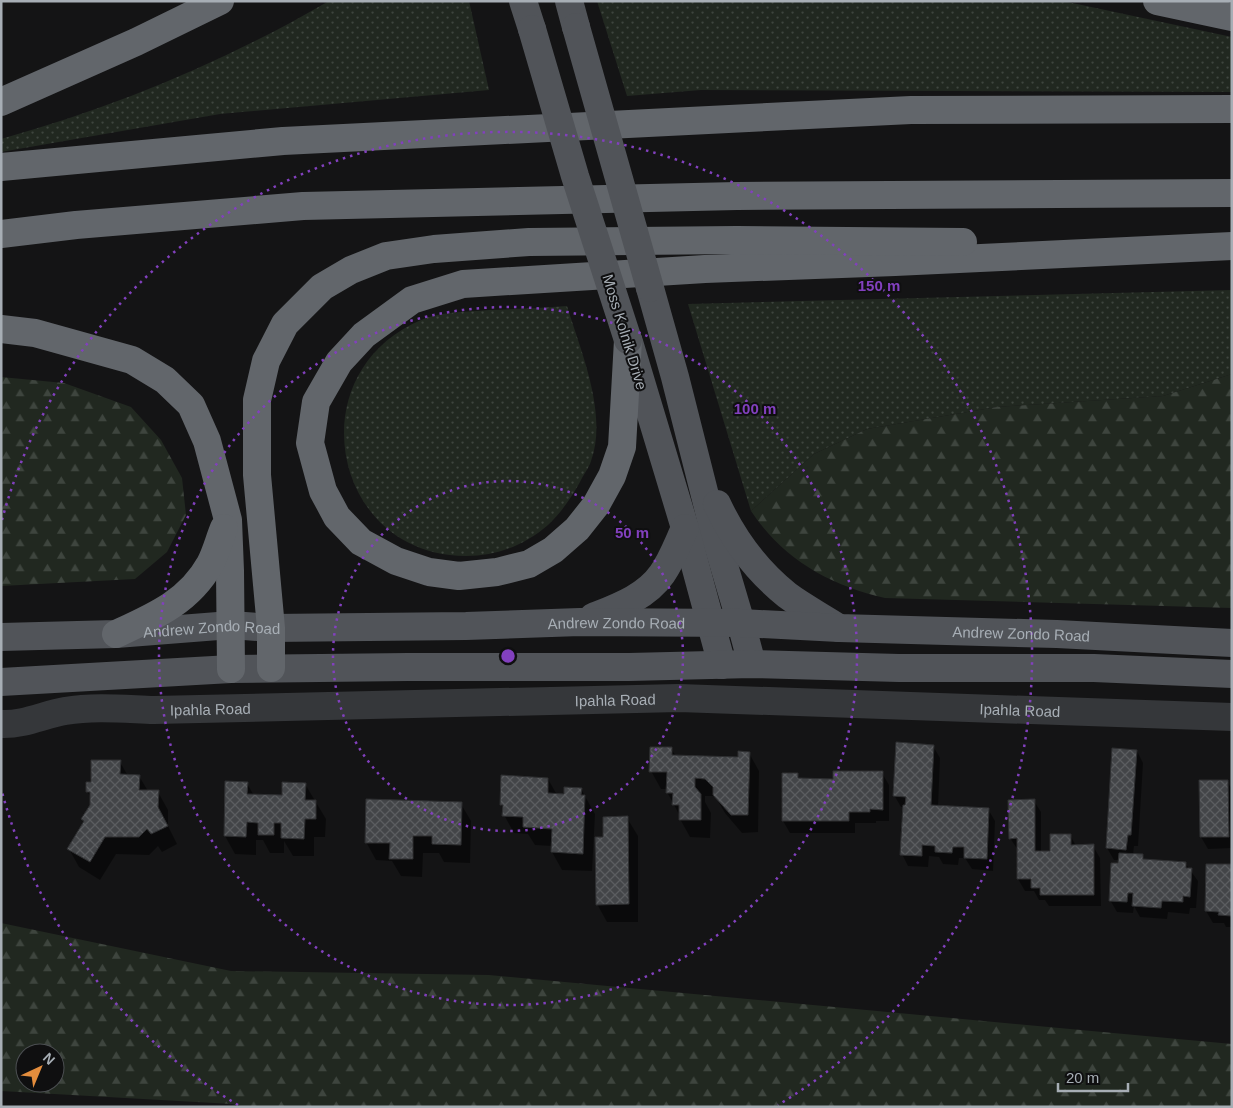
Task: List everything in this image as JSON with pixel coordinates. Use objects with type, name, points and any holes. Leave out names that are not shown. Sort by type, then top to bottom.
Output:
[{"type":"highway","points":[[1,102],[136,42],[220,1]]},
{"type":"highway","points":[[1157,1],[1232,17]]},
{"type":"highway","points":[[1,167],[283,141],[911,110],[1232,109]]},
{"type":"highway","points":[[1,234],[76,225],[304,206],[737,196],[1232,193]]},
{"type":"highway","points":[[271,668],[271,628],[257,475],[257,400],[266,361],[285,324],[322,287],[360,266],[386,256],[434,249],[529,242],[747,240],[1232,245]]},
{"type":"highway","points":[[628,340],[633,378],[622,447],[612,476],[596,505],[577,529],[553,550],[529,564],[497,572],[459,576],[428,572],[396,561],[361,542],[338,517],[322,491],[310,443],[316,402],[339,362],[364,335],[412,300],[462,284],[705,269],[895,262],[1232,245]]},
{"type":"highway","points":[[1,328],[35,333],[132,360],[165,380],[191,405],[208,441],[228,520],[231,669]]},
{"type":"highway","points":[[116,634],[161,613],[195,586],[209,565],[228,520]]},
{"type":"main road","name":"Moss Kolnik Drive","points":[[523,1],[575,176],[628,340]]},
{"type":"main road","points":[[573,14],[675,377],[715,535],[742,623],[752,664]]},
{"type":"main road","name":"Moss Kolnik Drive","points":[[633,378],[685,528],[722,665]]},
{"type":"main road","points":[[692,448],[727,524],[756,564],[787,595],[839,628]]},
{"type":"main road","points":[[580,622],[638,597],[651,586],[668,565],[685,528]]},
{"type":"main road","name":"Andrew Zondo Road","points":[[1,637],[116,634],[231,625],[271,628],[466,626],[580,622],[742,623],[1232,642]]},
{"type":"main road","name":"Andrew Zondo Road","points":[[1,682],[271,668],[630,667],[752,664],[899,668],[1094,668],[1232,674]]},
{"type":"street","name":"Ipahla Road","points":[[1,724],[15,724],[65,712],[100,708],[154,710],[679,698],[1232,717]]},
{"type":"green space","points":[[329,1],[469,1],[489,90],[220,114],[1,152],[1,139],[86,112],[170,80],[210,63]]},
{"type":"green space","points":[[597,1],[1063,1],[1232,37],[1232,92],[701,90],[627,96]]},
{"type":"green space","points":[[1232,290],[1232,374],[1163,396],[997,407],[867,429],[814,454],[751,511],[688,304]]},
{"type":"green space","points":[[567,306],[591,383],[596,423],[595,443],[590,464],[573,494],[561,510],[548,525],[530,538],[510,548],[489,554],[466,556],[420,548],[385,527],[360,495],[346,458],[345,418],[356,379],[382,345],[421,320],[446,313]]},
{"type":"green space","points":[[1232,374],[1232,608],[885,598],[845,586],[809,568],[778,543],[751,511],[814,454],[867,429],[997,407],[1163,396]]},
{"type":"green space","points":[[1,377],[64,383],[131,407],[161,440],[182,478],[186,515],[167,552],[135,579],[1,586]]},
{"type":"green space","points":[[1,923],[231,971],[489,975],[1232,1044],[1232,1107],[245,1107],[232,1104],[37,1093],[65,1093],[65,1043],[15,1043],[15,1092],[1,1091]]},
{"type":"building","points":[[896,742],[934,745],[931,805],[989,808],[987,859],[964,858],[964,847],[953,847],[952,853],[935,852],[935,846],[922,845],[922,856],[900,855],[903,805],[905,805],[906,797],[893,796]]},
{"type":"building","points":[[650,747],[672,747],[672,755],[738,757],[738,751],[750,752],[748,815],[731,815],[713,795],[713,787],[705,779],[695,778],[695,787],[701,794],[701,820],[679,820],[679,805],[672,805],[673,793],[666,793],[667,772],[649,772]]},
{"type":"building","points":[[1112,748],[1137,750],[1131,835],[1128,835],[1126,850],[1106,848]]},
{"type":"building","points":[[91,760],[121,760],[120,774],[140,775],[139,790],[159,790],[158,807],[168,826],[151,834],[147,829],[139,837],[105,837],[90,862],[67,849],[84,821],[81,819],[90,805],[90,792],[86,792],[86,782],[91,782]]},
{"type":"building","points":[[833,771],[883,771],[883,810],[870,809],[870,812],[849,812],[849,821],[782,821],[782,773],[798,773],[798,778],[833,779]]},
{"type":"building","points":[[501,775],[548,778],[548,793],[564,794],[564,787],[582,788],[581,795],[585,795],[583,854],[551,852],[552,829],[523,827],[523,817],[502,816],[503,805],[500,805]]},
{"type":"building","points":[[1199,780],[1228,780],[1229,837],[1200,837]]},
{"type":"building","points":[[225,781],[248,782],[247,794],[282,795],[282,782],[306,783],[305,800],[316,800],[316,819],[305,819],[304,839],[281,838],[281,823],[274,823],[274,835],[258,835],[258,823],[247,822],[246,837],[224,836]]},
{"type":"building","points":[[366,799],[462,802],[461,845],[432,844],[432,836],[413,836],[413,859],[389,859],[390,843],[365,843]]},
{"type":"building","points":[[1035,799],[1035,851],[1050,851],[1050,834],[1071,834],[1071,845],[1094,844],[1094,895],[1040,895],[1040,888],[1031,888],[1031,879],[1017,879],[1017,838],[1009,839],[1008,800]]},
{"type":"building","points":[[628,816],[629,904],[596,905],[595,837],[603,837],[603,817]]},
{"type":"building","points":[[1119,853],[1143,854],[1143,859],[1186,862],[1186,868],[1192,868],[1190,897],[1183,896],[1183,902],[1162,901],[1161,908],[1132,906],[1133,893],[1128,893],[1127,902],[1109,901],[1111,863],[1118,863]]},
{"type":"building","points":[[1206,864],[1232,864],[1232,916],[1218,915],[1219,912],[1205,911]]}]
